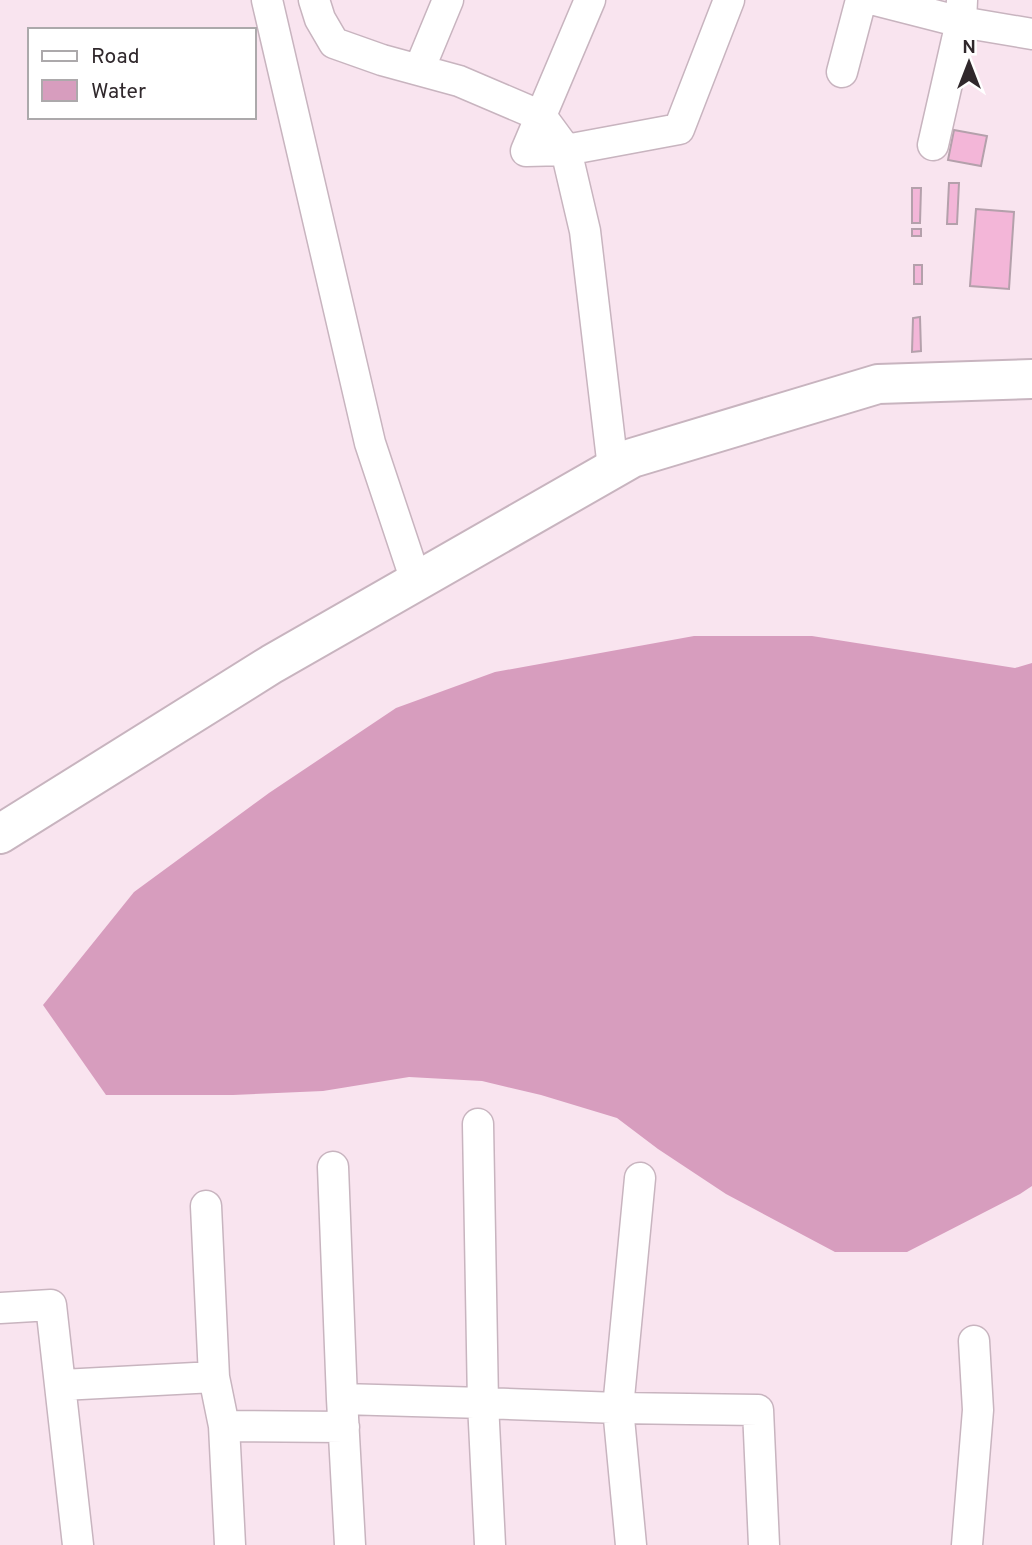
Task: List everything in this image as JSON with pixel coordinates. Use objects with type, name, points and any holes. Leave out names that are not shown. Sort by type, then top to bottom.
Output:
[{"type":"main road","points":[[0,834],[272,664],[632,458],[878,383],[1032,379]]},
{"type":"street","points":[[267,0],[370,443],[416,581]]},
{"type":"street","points":[[314,0],[320,19],[334,43],[458,81],[541,116]]},
{"type":"street","points":[[419,70],[448,0]]},
{"type":"street","points":[[590,0],[526,151],[566,150],[679,129],[729,0]]},
{"type":"street","points":[[842,72],[861,0]]},
{"type":"street","points":[[875,0],[962,11],[1032,34]]},
{"type":"street","points":[[933,145],[962,11]]},
{"type":"street","points":[[566,150],[585,231],[613,468]]},
{"type":"street","points":[[478,1124],[483,1404],[489,1545]]},
{"type":"street","points":[[333,1167],[350,1545]]},
{"type":"street","points":[[631,1545],[618,1408],[640,1178]]},
{"type":"street","points":[[206,1206],[214,1377],[224,1426],[230,1545]]},
{"type":"street","points":[[0,1308],[51,1305],[78,1545]]},
{"type":"street","points":[[967,1545],[978,1410],[974,1341]]},
{"type":"street","points":[[62,1385],[214,1377]]},
{"type":"street","points":[[224,1426],[343,1413],[483,1404],[758,1410],[764,1545]]},
{"type":"water","points":[[694,636],[812,636],[1015,668],[1032,663],[1032,1186],[1020,1194],[907,1252],[835,1252],[726,1194],[617,1118],[482,1081],[409,1077],[323,1091],[233,1095],[106,1095],[43,1005],[134,892],[269,793],[396,708],[495,672]]},
{"type":"building","points":[[954,130],[987,136],[981,166],[948,160]]},
{"type":"building","points":[[949,183],[959,183],[957,224],[947,224]]},
{"type":"building","points":[[912,188],[921,188],[920,223],[912,223]]},
{"type":"building","points":[[976,209],[1014,212],[1009,289],[970,286]]},
{"type":"building","points":[[912,229],[921,229],[921,236],[912,236]]},
{"type":"building","points":[[914,265],[922,265],[922,284],[914,284]]},
{"type":"building","points":[[920,317],[921,351],[912,352],[913,318]]}]
